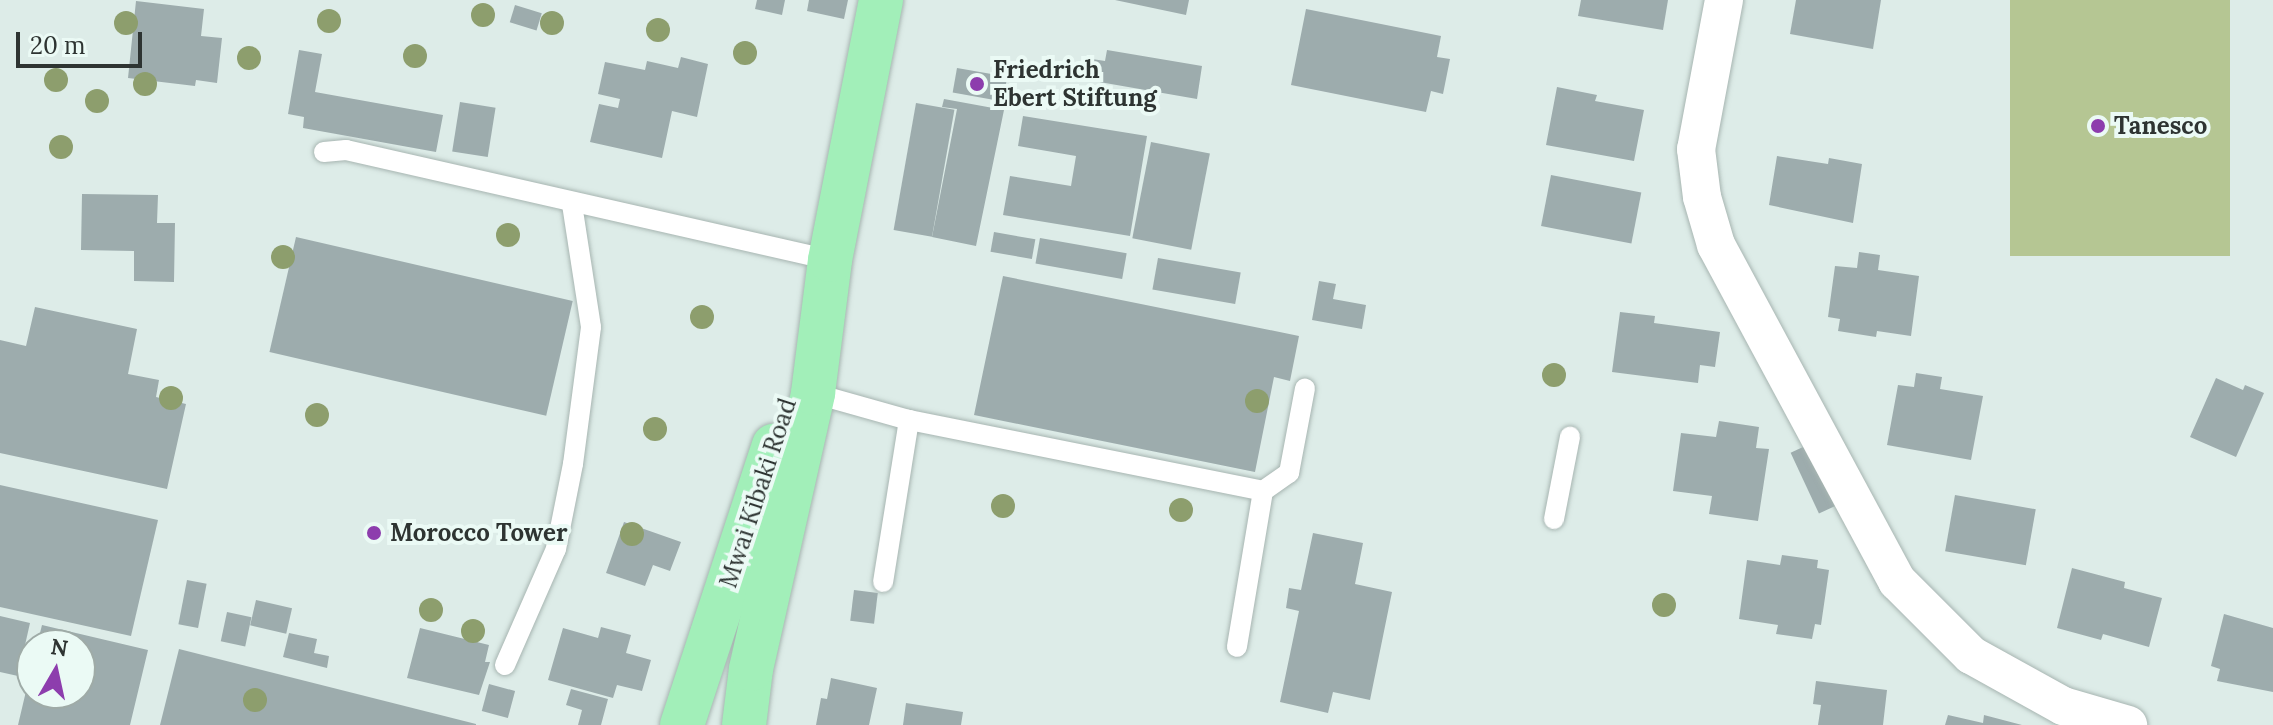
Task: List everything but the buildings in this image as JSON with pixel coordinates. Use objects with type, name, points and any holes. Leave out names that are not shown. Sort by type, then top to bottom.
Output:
[{"type":"main road","name":"Mwai Kibaki Road","points":[[744,725],[751,669],[813,393],[830,260],[881,0]]},
{"type":"main road","name":"Mwai Kibaki Road","points":[[682,725],[766,475],[830,260]]},
{"type":"street","points":[[1724,0],[1696,149],[1702,197],[1716,245],[1897,581],[1971,655],[2063,706],[2128,725]]},
{"type":"lane","points":[[324,152],[346,150],[572,204],[830,260]]},
{"type":"lane","points":[[505,665],[556,549],[573,464],[591,327],[572,204]]},
{"type":"lane","points":[[1237,647],[1263,491],[1289,473],[1305,388]]},
{"type":"lane","points":[[813,393],[909,420],[1263,491]]},
{"type":"lane","points":[[883,582],[909,420]]},
{"type":"lane","points":[[1554,519],[1570,437]]},
{"type":"green space","name":"Tanesco","points":[[2010,0],[2230,0],[2230,256],[2010,256]]},
{"type":"place","name":"Friedrich Ebert Stiftung","points":[[977,84]]},
{"type":"place","name":"Tanesco","points":[[2098,126]]},
{"type":"place","name":"Morocco Tower","points":[[374,533]]}]
